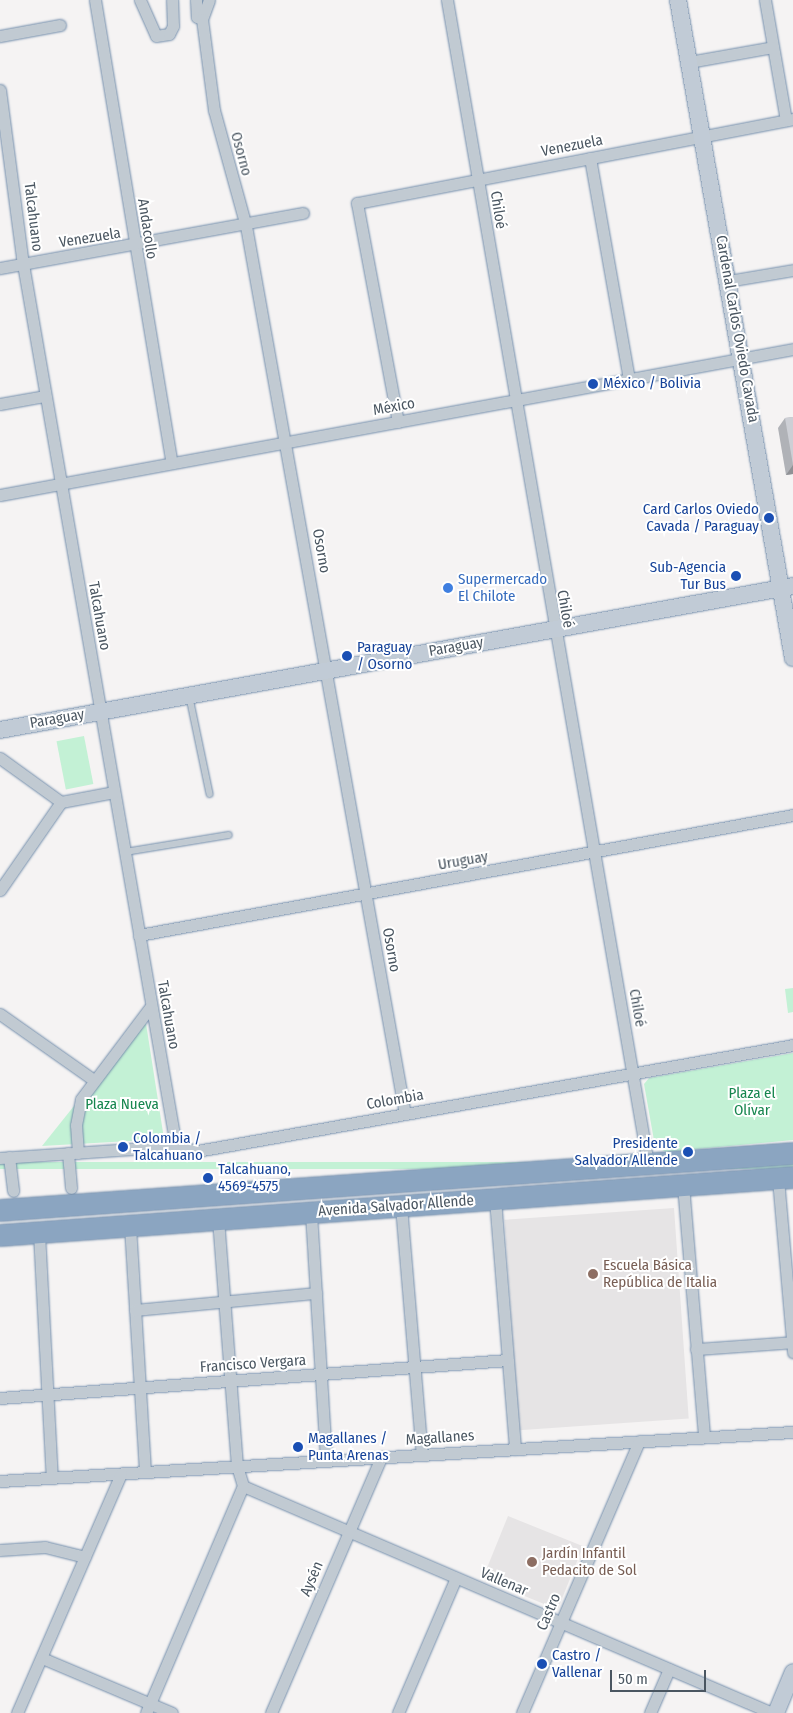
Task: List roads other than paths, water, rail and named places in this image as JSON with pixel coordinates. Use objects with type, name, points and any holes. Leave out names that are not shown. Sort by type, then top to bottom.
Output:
[{"type":"highway","name":"Avenida Salvador Allende","points":[[0,1210],[793,1153]]},
{"type":"highway","name":"Avenida Salvador Allende","points":[[0,1236],[786,1178]]},
{"type":"street","name":"Andacollo","points":[[94,0],[172,463]]},
{"type":"street","points":[[140,0],[156,36],[169,34],[173,26],[172,0]]},
{"type":"street","name":"Osorno","points":[[196,0],[197,17],[202,19],[214,110],[246,226],[287,442],[405,1114]]},
{"type":"street","points":[[202,19],[209,0]]},
{"type":"street","name":"Chiloé","points":[[447,0],[553,630],[648,1164]]},
{"type":"street","name":"Cardenal Carlos Oviedo Cavada","points":[[678,0],[728,282],[787,587],[793,658]]},
{"type":"street","points":[[765,0],[789,119]]},
{"type":"street","points":[[0,36],[60,25]]},
{"type":"street","points":[[690,62],[773,46]]},
{"type":"street","name":"Talcahuano","points":[[0,90],[23,264],[176,1146]]},
{"type":"street","name":"Venezuela","points":[[398,422],[357,204],[789,119]]},
{"type":"street","points":[[590,158],[629,380]]},
{"type":"street","name":"Venezuela","points":[[0,268],[246,226],[303,213]]},
{"type":"street","points":[[728,282],[793,270]]},
{"type":"street","name":"México","points":[[0,495],[793,349]]},
{"type":"street","points":[[0,404],[45,396]]},
{"type":"street","name":"Paraguay","points":[[0,730],[787,587]]},
{"type":"street","points":[[0,758],[61,802]]},
{"type":"street","points":[[0,890],[61,802],[114,792]]},
{"type":"street","name":"Uruguay","points":[[139,935],[793,815]]},
{"type":"street","points":[[71,1188],[78,1107],[94,1080],[151,1006]]},
{"type":"street","points":[[0,1014],[94,1080]]},
{"type":"street","name":"Colombia","points":[[4,1157],[176,1146],[197,1151],[793,1046]]},
{"type":"street","points":[[4,1157],[13,1191]]},
{"type":"street","points":[[696,1349],[793,1345],[786,1178]]},
{"type":"street","points":[[683,1185],[704,1437]]},
{"type":"street","points":[[495,1199],[515,1448]]},
{"type":"street","points":[[401,1206],[422,1454]]},
{"type":"street","points":[[311,1212],[326,1460]]},
{"type":"street","points":[[148,1708],[243,1486],[237,1466],[218,1220]]},
{"type":"street","points":[[130,1226],[145,1472]]},
{"type":"street","points":[[39,1233],[52,1478]]},
{"type":"street","points":[[135,1310],[316,1294]]},
{"type":"street","name":"Francisco Vergara","points":[[0,1398],[508,1360]]},
{"type":"street","name":"Magallanes","points":[[0,1481],[793,1432]]},
{"type":"street","name":"Castro","points":[[522,1713],[639,1441]]},
{"type":"street","name":"Aysén","points":[[271,1713],[381,1457]]},
{"type":"street","points":[[17,1713],[121,1474]]},
{"type":"street","name":"Vallenar","points":[[243,1486],[772,1713]]},
{"type":"street","points":[[0,1550],[45,1547],[85,1557]]},
{"type":"street","points":[[398,1713],[456,1578]]},
{"type":"street","points":[[42,1658],[148,1708],[172,1713]]},
{"type":"street","points":[[650,1713],[669,1669]]},
{"type":"street","points":[[776,1713],[793,1672]]},
{"type":"lane","points":[[190,696],[210,794]]},
{"type":"lane","points":[[125,852],[229,835]]},
{"type":"place","name":"México / Bolivia","points":[[593,384]]},
{"type":"place","name":"Card Carlos Oviedo Cavada / Paraguay","points":[[769,518]]},
{"type":"place","name":"Sub-Agencia Tur Bus","points":[[736,576]]},
{"type":"place","name":"Supermercado El Chilote","points":[[448,588]]},
{"type":"place","name":"Paraguay / Osorno","points":[[347,656]]},
{"type":"place","name":"Colombia / Talcahuano","points":[[123,1147]]},
{"type":"place","name":"Presidente Salvador Allende","points":[[688,1152]]},
{"type":"place","name":"Talcahuano, 4569-4575","points":[[208,1178]]},
{"type":"place","name":"Escuela Básica República de Italia","points":[[593,1274]]},
{"type":"place","name":"Magallanes / Punta Arenas","points":[[298,1447]]},
{"type":"place","name":"Jardín Infantil Pedacito de Sol","points":[[532,1562]]},
{"type":"place","name":"Castro / Vallenar","points":[[542,1664]]},
{"type":"park label","name":"Plaza el Olívar","points":[[752,1102]]},
{"type":"park label","name":"Plaza Nueva","points":[[122,1105]]}]
